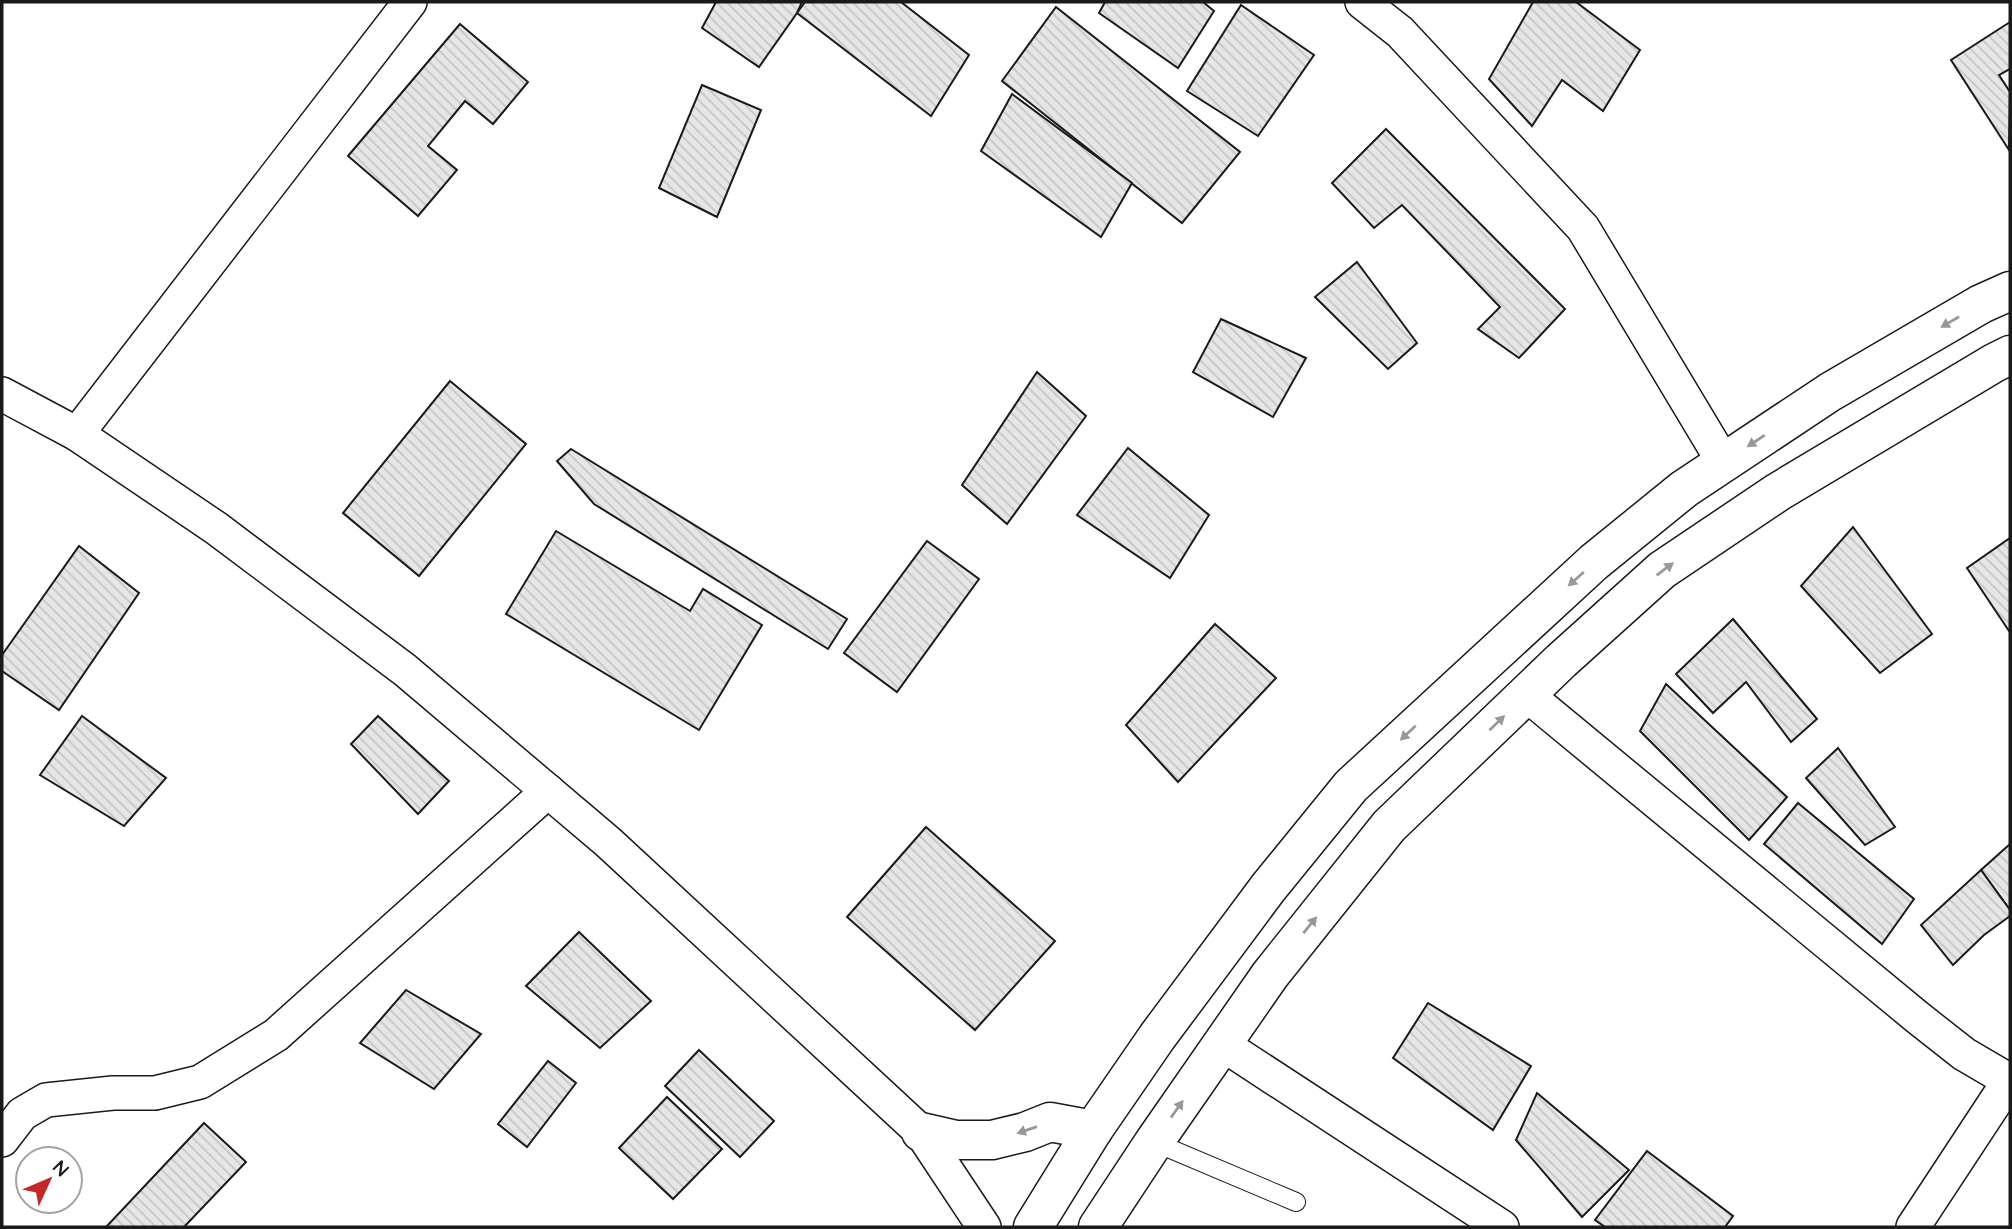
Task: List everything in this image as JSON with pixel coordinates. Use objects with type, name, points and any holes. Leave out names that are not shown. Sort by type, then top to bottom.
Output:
[{"type":"main road","points":[[1033,1227],[1093,1130],[1157,1037],[1268,888],[1351,786],[1594,562],[1684,489],[1830,392],[1981,304],[2010,291]]},
{"type":"main road","points":[[1098,1227],[1270,975],[1389,826],[1662,570],[1778,492],[2010,355]]},
{"type":"main road","points":[[921,1132],[956,1140],[992,1140],[1051,1122],[1093,1130]]},
{"type":"street","points":[[78,434],[410,2]]},
{"type":"street","points":[[1362,2],[1400,32],[1583,228],[1724,463]]},
{"type":"street","points":[[2,394],[78,434],[216,528],[405,670],[548,791],[608,842],[921,1132],[984,1227]]},
{"type":"street","points":[[1527,695],[1917,1017],[1964,1054],[2009,1081],[1913,1227]]},
{"type":"street","points":[[2,1140],[22,1114],[46,1100],[113,1093],[155,1093],[200,1082],[265,1041],[286,1026],[548,791]]},
{"type":"street","points":[[1222,1044],[1502,1227]]},
{"type":"lane","points":[[1154,1142],[1296,1202]]},
{"type":"building","points":[[716,2],[802,2],[759,67],[702,28]]},
{"type":"building","points":[[805,2],[901,2],[969,55],[931,116],[797,13]]},
{"type":"building","points":[[1105,2],[1203,2],[1214,11],[1178,68],[1099,13]]},
{"type":"building","points":[[1533,2],[1576,2],[1640,50],[1603,111],[1562,80],[1532,126],[1489,79]]},
{"type":"building","points":[[1241,5],[1314,55],[1258,136],[1187,91]]},
{"type":"building","points":[[1056,7],[1240,152],[1182,223],[1002,81]]},
{"type":"building","points":[[2010,22],[2010,69],[1999,75],[2010,92],[2009,150],[1951,60]]},
{"type":"building","points":[[460,24],[528,82],[493,124],[465,101],[428,146],[457,170],[418,216],[348,156]]},
{"type":"building","points":[[702,85],[761,110],[717,217],[659,188]]},
{"type":"building","points":[[1012,94],[1132,183],[1101,237],[981,151]]},
{"type":"building","points":[[1386,129],[1565,309],[1519,358],[1478,329],[1500,307],[1402,205],[1374,228],[1332,183]]},
{"type":"building","points":[[1357,262],[1417,343],[1388,369],[1315,297]]},
{"type":"building","points":[[1221,319],[1306,358],[1273,417],[1193,372]]},
{"type":"building","points":[[1037,372],[1086,416],[1007,524],[962,485]]},
{"type":"building","points":[[450,381],[526,444],[419,576],[343,513]]},
{"type":"building","points":[[1128,448],[1209,515],[1170,578],[1077,515]]},
{"type":"building","points":[[571,449],[847,619],[828,649],[594,504],[557,461]]},
{"type":"building","points":[[1853,527],[1932,634],[1880,673],[1801,586]]},
{"type":"building","points":[[556,531],[690,611],[703,589],[762,625],[699,730],[506,614]]},
{"type":"building","points":[[2010,538],[2010,630],[2009,631],[1967,568]]},
{"type":"building","points":[[927,541],[979,579],[897,692],[844,653]]},
{"type":"building","points":[[79,546],[139,593],[59,710],[2,671],[2,655]]},
{"type":"building","points":[[1733,619],[1817,719],[1791,742],[1746,682],[1713,713],[1676,674]]},
{"type":"building","points":[[1215,624],[1276,678],[1178,782],[1126,725]]},
{"type":"building","points":[[1666,684],[1787,797],[1749,840],[1640,731]]},
{"type":"building","points":[[82,716],[166,778],[124,826],[40,775]]},
{"type":"building","points":[[378,716],[449,781],[418,814],[351,744]]},
{"type":"building","points":[[1838,748],[1895,827],[1865,845],[1806,778]]},
{"type":"building","points":[[1798,803],[1914,899],[1882,944],[1764,844]]},
{"type":"building","points":[[926,827],[1055,941],[975,1030],[847,917]]},
{"type":"building","points":[[2010,844],[2010,910],[1981,870]]},
{"type":"building","points":[[1981,870],[2010,910],[2010,916],[1984,935],[1953,965],[1921,925]]},
{"type":"building","points":[[579,932],[651,1001],[600,1048],[526,986]]},
{"type":"building","points":[[406,990],[481,1034],[434,1089],[360,1043]]},
{"type":"building","points":[[1428,1003],[1531,1066],[1493,1130],[1393,1058]]},
{"type":"building","points":[[699,1050],[774,1121],[740,1157],[665,1086]]},
{"type":"building","points":[[548,1061],[576,1083],[527,1147],[498,1124]]},
{"type":"building","points":[[1537,1093],[1629,1170],[1582,1217],[1516,1140]]},
{"type":"building","points":[[667,1097],[722,1149],[673,1199],[619,1148]]},
{"type":"building","points":[[204,1123],[246,1162],[184,1227],[106,1227]]},
{"type":"building","points":[[1647,1151],[1733,1216],[1725,1227],[1605,1227],[1595,1220]]}]
